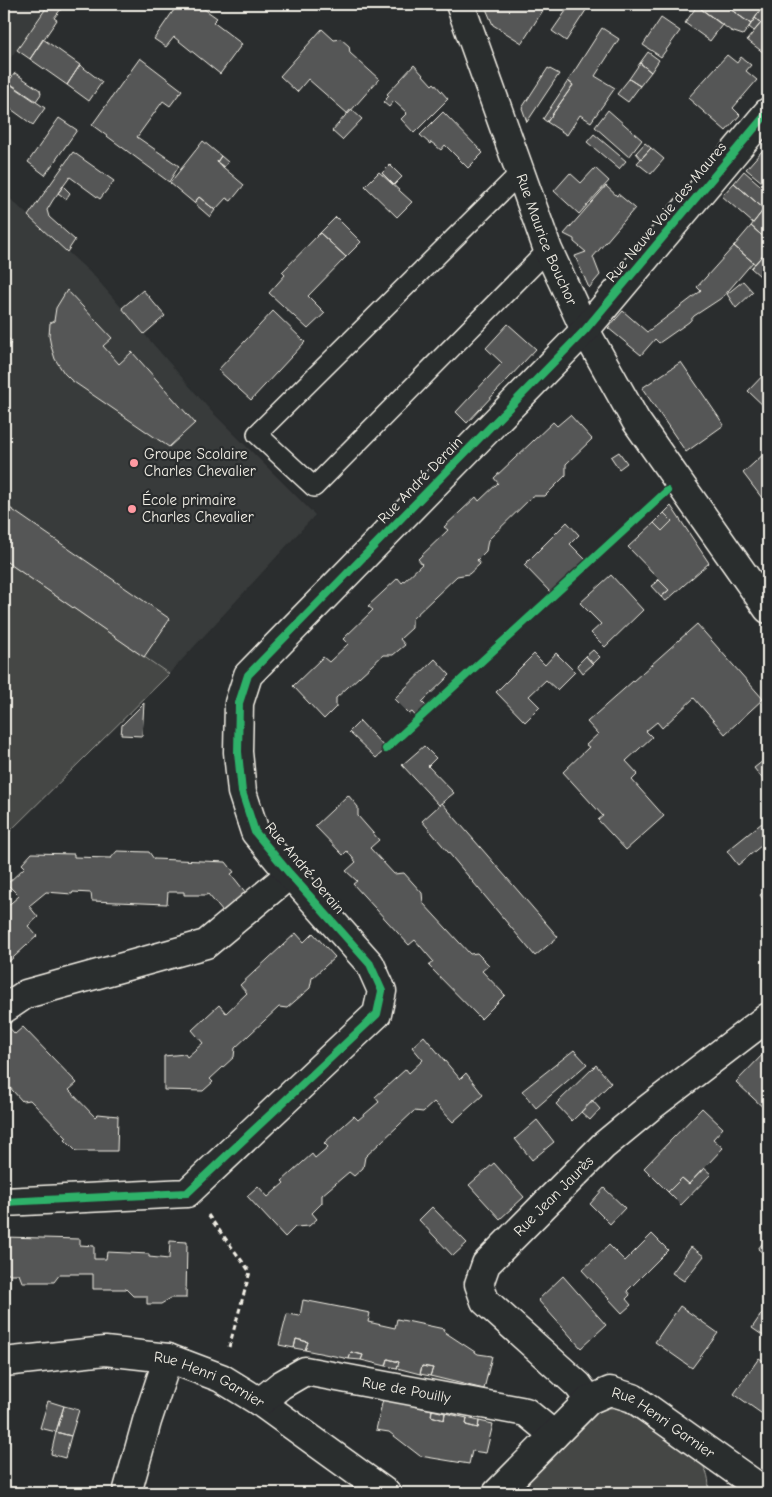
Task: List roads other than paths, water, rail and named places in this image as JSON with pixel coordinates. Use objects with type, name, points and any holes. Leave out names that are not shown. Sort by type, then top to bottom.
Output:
[{"type":"street","name":"Rue Maurice Bouchor","points":[[460,4],[548,250],[585,330],[636,421],[768,609]]},
{"type":"street","name":"Rue Neuve Voie des Maures","points":[[585,330],[768,112]]},
{"type":"street","name":"Rue André Derain","points":[[4,1202],[187,1193],[377,1014],[382,991],[370,964],[255,832],[242,792],[238,752],[239,703],[248,675],[585,330]]},
{"type":"street","name":"Rue André Derain","points":[[4,1009],[26,994],[206,944],[290,874]]},
{"type":"street","name":"Rue Jean Jaurès","points":[[589,1400],[578,1386],[484,1300],[479,1284],[486,1264],[603,1146],[649,1108],[768,1017]]},
{"type":"street","name":"Rue Henri Garnier","points":[[4,1362],[105,1351],[168,1358],[221,1378],[260,1402],[375,1490]]},
{"type":"street","points":[[127,1493],[168,1358]]},
{"type":"street","name":"Rue de Pouilly","points":[[260,1402],[281,1385],[305,1371],[526,1412],[554,1435]]},
{"type":"street","name":"Rue Henri Garnier","points":[[498,1493],[589,1400],[610,1391],[633,1398],[739,1484],[767,1493]]},
{"type":"lane","points":[[520,173],[257,434],[314,487],[548,250]]},
{"type":"place","name":"Groupe Scolaire Charles Chevalier","points":[[134,463]]},
{"type":"place","name":"École primaire Charles Chevalier","points":[[132,509]]}]
